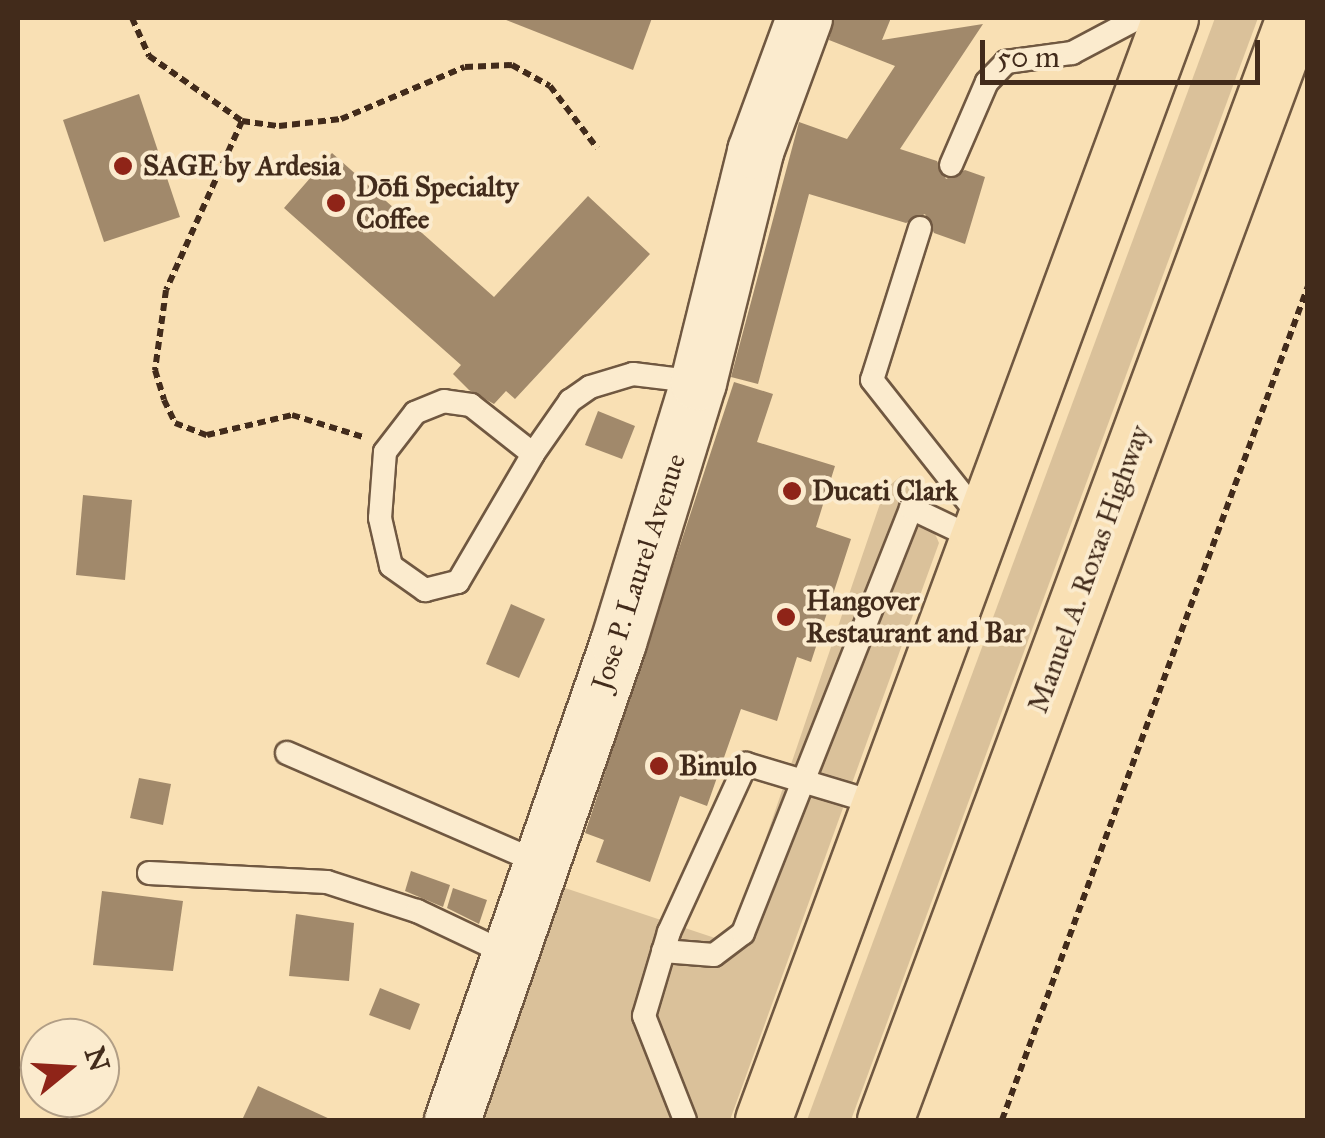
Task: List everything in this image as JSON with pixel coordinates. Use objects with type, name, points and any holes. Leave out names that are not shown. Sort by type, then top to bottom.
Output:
[{"type":"main road","points":[[763,1120],[978,528],[1170,18]]},
{"type":"main road","name":"Manuel A. Roxas Highway","points":[[884,1120],[1294,18]]},
{"type":"street","name":"Jose P. Laurel Avenue","points":[[452,1120],[542,864],[698,382],[755,151],[804,18]]},
{"type":"lane","points":[[951,165],[987,82],[1006,62],[1072,53],[1138,18]]},
{"type":"lane","points":[[920,228],[872,380],[978,528]]},
{"type":"lane","points":[[533,454],[458,400],[415,413],[385,452],[382,547],[408,584],[425,590],[458,582],[533,454],[570,402],[610,378],[662,374],[698,382]]},
{"type":"lane","points":[[663,950],[714,956],[743,933],[911,508],[978,528]]},
{"type":"lane","points":[[287,753],[542,864]]},
{"type":"lane","points":[[685,1120],[644,1016],[663,950],[746,764],[879,804]]},
{"type":"lane","points":[[148,874],[327,882],[417,911],[510,955]]},
{"type":"lane","points":[[734,1120],[784,1064]]},
{"type":"path","points":[[132,18],[149,56],[242,121],[278,126],[341,120],[465,66],[512,65],[550,86],[597,148]]},
{"type":"path","points":[[242,121],[166,290],[154,370],[164,400],[175,422],[190,432],[207,436],[292,416],[343,427],[385,452]]},
{"type":"path","points":[[1002,1120],[1308,286]]},
{"type":"shaded area","points":[[1215,18],[1258,18],[851,1120],[807,1120]]},
{"type":"shaded area","points":[[901,476],[921,501],[939,543],[730,1120],[471,1120],[559,886],[730,943],[885,489]]},
{"type":"building","points":[[501,18],[652,18],[633,70]]},
{"type":"building","points":[[834,18],[891,18],[882,40],[983,24],[900,149],[937,161],[946,179],[965,170],[985,177],[965,244],[934,233],[925,214],[906,223],[809,194],[758,384],[731,377],[799,122],[847,139],[895,66],[829,40]]},
{"type":"building","points":[[139,94],[180,217],[104,242],[63,120]]},
{"type":"building","points":[[332,153],[494,297],[588,196],[650,254],[515,399],[506,391],[494,404],[469,390],[453,374],[461,365],[284,208]]},
{"type":"building","points":[[734,382],[773,394],[757,442],[835,466],[816,527],[851,539],[811,662],[797,657],[777,721],[741,709],[707,806],[680,796],[650,882],[596,862],[604,840],[585,833]]},
{"type":"building","points":[[598,411],[635,426],[622,459],[585,445]]},
{"type":"building","points":[[83,495],[132,500],[125,580],[76,575]]},
{"type":"building","points":[[511,604],[545,619],[519,678],[486,664]]},
{"type":"building","points":[[139,778],[171,784],[163,825],[130,818]]},
{"type":"building","points":[[411,871],[450,885],[443,907],[405,891]]},
{"type":"building","points":[[453,888],[487,900],[479,924],[447,908]]},
{"type":"building","points":[[102,891],[183,901],[173,971],[93,965]]},
{"type":"building","points":[[296,914],[354,923],[349,981],[289,976]]},
{"type":"building","points":[[380,988],[420,1004],[410,1030],[369,1015]]},
{"type":"building","points":[[258,1086],[332,1120],[242,1120]]},
{"type":"place","name":"SAGE by Ardesia","points":[[123,166]]},
{"type":"place","name":"Dōfi Specialty Coffee","points":[[336,203]]},
{"type":"place","name":"Ducati Clark","points":[[792,491]]},
{"type":"place","name":"Hangover Restaurant and Bar","points":[[786,617]]},
{"type":"place","name":"Binulo","points":[[659,766]]}]
